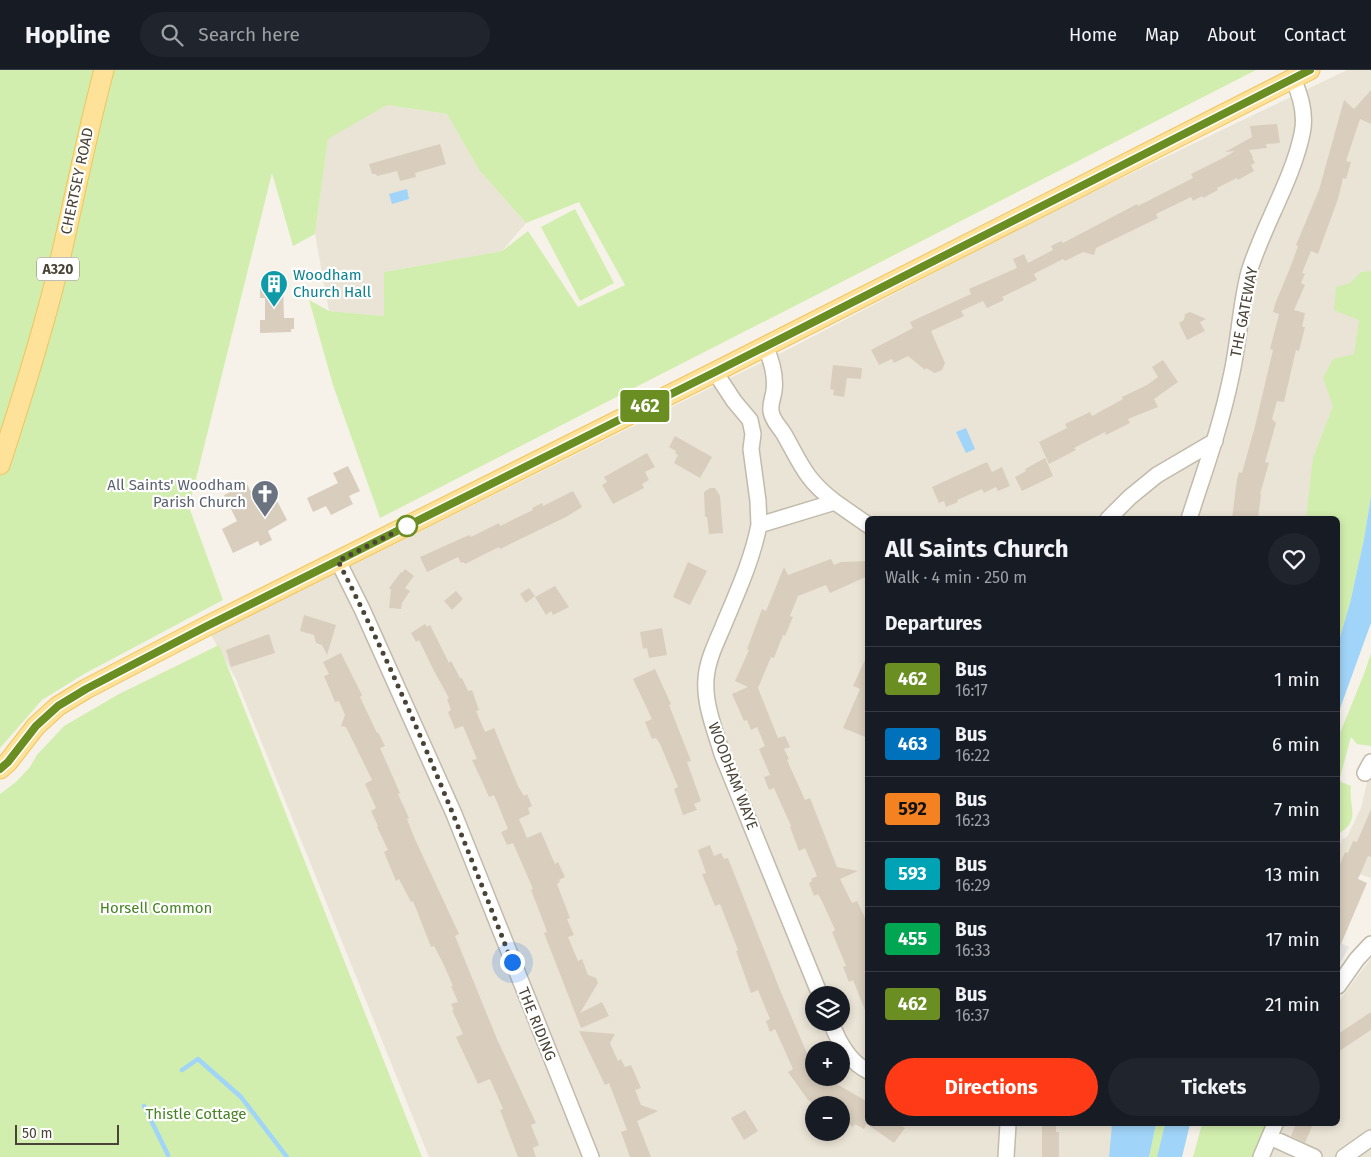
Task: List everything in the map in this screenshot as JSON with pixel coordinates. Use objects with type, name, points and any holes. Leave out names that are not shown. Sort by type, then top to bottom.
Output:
[{"type":"main road","name":"CHERTSEY ROAD","points":[[0,465],[38,344],[57,271],[89,124],[104,70]]},
{"type":"main road","points":[[0,769],[8,762],[36,726],[58,706],[86,689],[205,627],[715,372],[1310,70]]},
{"type":"street","name":"THE GATEWAY","points":[[1190,516],[1215,441],[1232,376],[1249,273],[1294,160],[1302,133],[1302,104],[1293,79]]},
{"type":"street","points":[[765,346],[772,362],[774,373],[771,412],[804,472],[823,493],[865,524]]},
{"type":"street","points":[[715,372],[734,401],[750,420],[771,412]]},
{"type":"street","name":"WOODHAM WAYE","points":[[750,420],[759,525],[746,569],[709,662],[706,692],[710,716],[722,754],[816,986]]},
{"type":"street","points":[[1111,516],[1157,475],[1215,441]]},
{"type":"street","points":[[759,525],[835,502]]},
{"type":"street","name":"THE RIDING","points":[[338,561],[362,609],[454,814],[591,1157]]},
{"type":"street","points":[[1340,983],[1357,959],[1371,944]]},
{"type":"street","points":[[836,1031],[848,1054],[859,1066],[865,1069]]},
{"type":"street","points":[[1006,1157],[1008,1126]]},
{"type":"street","points":[[1261,1157],[1272,1130],[1314,1157]]},
{"type":"street","points":[[1344,1157],[1371,1138]]},
{"type":"shaded area","points":[[1347,70],[1371,70],[1371,485],[1340,517],[865,516],[865,1126],[1112,1126],[1109,1157],[429,1157],[236,679],[211,635],[789,349],[1049,213]]},
{"type":"shaded area","points":[[387,105],[447,114],[479,170],[526,223],[502,251],[384,272],[384,316],[329,311],[315,234],[328,138]]},
{"type":"shaded area","points":[[1371,765],[1371,878],[1340,868],[1340,846],[1342,839],[1347,837],[1361,808]]},
{"type":"shaded area","points":[[1340,943],[1349,947],[1340,963]]},
{"type":"shaded area","points":[[1371,958],[1371,1157],[1269,1157],[1282,1126],[1340,1126],[1340,999]]},
{"type":"green space","points":[[0,70],[1256,70],[380,518],[333,385],[309,300],[329,311],[384,316],[384,272],[502,251],[528,231],[578,307],[625,285],[579,202],[526,223],[479,170],[447,114],[387,105],[328,139],[315,234],[293,246],[272,173],[189,507],[223,600],[84,674],[42,700],[0,748]]},
{"type":"green space","points":[[575,209],[614,283],[580,301],[541,227]]},
{"type":"green space","points":[[1371,271],[1371,496],[1350,603],[1340,637],[1340,516],[1306,516],[1313,458],[1333,406],[1323,378],[1333,359],[1354,354],[1359,320],[1334,310],[1336,287],[1350,283],[1361,272]]},
{"type":"green space","name":"Horsell Common","points":[[219,645],[422,1157],[0,1157],[0,794],[16,782],[30,767],[37,755],[64,726],[119,694]]},
{"type":"green space","points":[[1371,653],[1371,746],[1357,744],[1351,737],[1340,777],[1340,733]]},
{"type":"green space","points":[[1340,781],[1351,786],[1352,818],[1350,824],[1340,833]]},
{"type":"green space","points":[[1156,1126],[1165,1126],[1157,1157],[1149,1157]]},
{"type":"green space","points":[[1201,1126],[1265,1126],[1252,1157],[1193,1157]]},
{"type":"water","points":[[407,189],[409,199],[392,204],[389,194]]},
{"type":"water","points":[[966,428],[975,449],[966,453],[956,432]]},
{"type":"water","points":[[1371,496],[1371,623],[1340,708],[1340,637],[1350,603]]},
{"type":"water","points":[[1112,1126],[1156,1126],[1149,1157],[1109,1157]]},
{"type":"water","points":[[1165,1126],[1190,1126],[1182,1157],[1157,1157]]},
{"type":"building","points":[[1371,90],[1371,124],[1360,119],[1346,161],[1351,162],[1346,179],[1343,178],[1338,199],[1318,254],[1311,251],[1302,273],[1305,274],[1301,283],[1305,285],[1294,310],[1305,313],[1302,327],[1305,327],[1299,351],[1296,350],[1284,402],[1277,401],[1272,419],[1276,423],[1265,462],[1269,463],[1260,494],[1258,516],[1232,516],[1237,479],[1239,472],[1242,473],[1273,350],[1270,349],[1279,314],[1273,312],[1275,304],[1298,246],[1296,245],[1319,190],[1344,100],[1354,109]]},
{"type":"building","points":[[1277,124],[1280,143],[1266,144],[1267,148],[1249,150],[1255,163],[1251,165],[1254,171],[1217,188],[1218,190],[1203,198],[1202,196],[1193,201],[1191,197],[1156,214],[1158,218],[1096,248],[1094,255],[1083,252],[1065,261],[1063,259],[1034,274],[1037,280],[1002,297],[1004,300],[987,308],[983,301],[961,311],[964,316],[931,331],[945,363],[942,370],[935,373],[926,368],[925,370],[908,356],[894,363],[892,359],[879,365],[871,350],[913,328],[910,322],[971,294],[969,289],[1017,268],[1013,259],[1024,254],[1028,263],[1053,250],[1051,246],[1061,241],[1063,243],[1137,204],[1138,206],[1193,178],[1191,174],[1235,151],[1225,152],[1252,137],[1250,126]]},
{"type":"building","points":[[440,144],[446,164],[415,173],[416,177],[400,181],[397,171],[377,176],[372,174],[369,164]]},
{"type":"building","name":"Woodham Church Hall","points":[[260,284],[283,284],[284,318],[294,318],[294,329],[291,329],[291,332],[260,333],[260,320],[265,320],[265,298],[260,298]]},
{"type":"building","points":[[1190,312],[1206,319],[1200,322],[1205,331],[1187,340],[1179,323],[1184,320],[1185,314]]},
{"type":"building","points":[[1163,360],[1178,382],[1154,399],[1158,407],[1128,419],[1130,423],[1106,435],[1105,432],[1049,464],[1039,442],[1067,428],[1065,424],[1090,412],[1092,416],[1123,399],[1122,397],[1147,385],[1158,377],[1152,367]]},
{"type":"building","points":[[833,365],[862,368],[861,379],[847,378],[844,397],[833,395],[834,390],[830,389]]},
{"type":"building","points":[[675,436],[712,457],[700,478],[674,463],[678,455],[675,453],[676,451],[669,447]]},
{"type":"building","points":[[647,453],[655,467],[645,472],[649,480],[642,484],[644,488],[613,504],[602,485],[607,482],[604,477]]},
{"type":"building","points":[[1045,458],[1053,476],[1022,491],[1015,477]]},
{"type":"building","points":[[987,462],[992,472],[1002,467],[1010,486],[998,491],[996,487],[984,493],[982,489],[946,507],[944,501],[939,503],[932,487]]},
{"type":"building","points":[[348,466],[360,491],[349,496],[353,504],[331,515],[326,506],[313,512],[307,498],[338,483],[333,473]]},
{"type":"building","name":"All Saints' Woodham Parish Church","points":[[247,484],[255,500],[273,493],[287,520],[268,531],[272,540],[260,546],[258,541],[233,553],[222,529],[237,521],[224,495]]},
{"type":"building","points":[[710,488],[715,488],[720,496],[723,533],[709,534],[707,517],[705,517],[704,492]]},
{"type":"building","points":[[573,491],[582,507],[566,517],[465,564],[461,563],[458,557],[427,572],[420,557],[469,535],[471,537],[499,523],[500,526],[533,510],[532,508],[542,503],[543,506]]},
{"type":"building","points":[[831,559],[834,565],[841,562],[865,561],[865,577],[830,593],[826,585],[798,596],[790,616],[793,617],[785,636],[783,635],[774,658],[771,657],[758,688],[778,738],[785,736],[790,747],[784,749],[789,759],[787,760],[805,800],[810,798],[837,867],[858,871],[840,879],[852,903],[857,901],[865,918],[865,1010],[853,980],[849,982],[843,967],[846,966],[832,932],[835,930],[822,901],[818,894],[814,896],[809,883],[812,881],[811,879],[817,876],[805,848],[799,851],[791,826],[774,788],[769,790],[764,777],[770,775],[759,749],[765,746],[757,727],[751,730],[747,720],[744,721],[732,694],[748,687],[735,681],[749,650],[747,649],[762,609],[766,611],[784,567],[788,575]]},
{"type":"building","points":[[688,562],[707,571],[690,605],[673,597]]},
{"type":"building","points":[[405,569],[414,576],[405,588],[410,591],[402,603],[401,609],[389,608],[391,590],[389,588]]},
{"type":"building","points":[[555,586],[569,607],[553,615],[551,611],[546,615],[535,597]]},
{"type":"building","points":[[529,588],[535,596],[526,603],[520,594]]},
{"type":"building","points":[[456,591],[463,599],[452,610],[444,601]]},
{"type":"building","points":[[304,615],[336,625],[327,655],[322,645],[316,643],[314,635],[300,631]]},
{"type":"building","points":[[425,624],[427,627],[430,625],[449,663],[451,661],[468,691],[472,690],[479,710],[476,711],[485,732],[494,728],[518,786],[524,796],[527,794],[532,806],[528,808],[530,814],[519,819],[527,838],[541,832],[555,864],[558,862],[565,877],[559,880],[560,882],[557,884],[570,918],[567,919],[574,935],[568,937],[578,961],[582,959],[588,975],[596,978],[598,983],[580,1013],[602,1002],[609,1016],[581,1028],[544,933],[547,932],[531,890],[533,889],[513,843],[507,845],[501,832],[508,829],[494,795],[489,797],[472,760],[477,759],[463,726],[455,729],[448,712],[451,710],[447,699],[449,698],[419,640],[416,642],[411,633]]},
{"type":"building","points":[[662,628],[667,655],[649,658],[647,648],[643,649],[640,632]]},
{"type":"building","points":[[269,634],[275,653],[231,667],[226,650]]},
{"type":"building","points":[[341,653],[362,695],[360,697],[377,733],[385,746],[380,748],[400,793],[398,794],[409,818],[407,819],[414,837],[459,934],[455,936],[497,1039],[536,1123],[531,1125],[539,1145],[533,1148],[536,1157],[518,1157],[500,1110],[503,1109],[490,1079],[478,1084],[456,1037],[463,1034],[452,1010],[454,1010],[451,1004],[458,1002],[451,986],[453,986],[434,946],[431,947],[413,901],[411,902],[399,879],[396,881],[384,852],[388,850],[371,811],[376,808],[365,784],[372,780],[346,727],[341,726],[345,715],[339,701],[335,702],[324,676],[329,674],[323,662]]},
{"type":"building","points":[[865,660],[865,737],[843,728],[860,689],[853,686]]},
{"type":"building","points":[[655,669],[671,704],[669,705],[691,761],[687,762],[701,801],[694,804],[697,810],[683,815],[674,789],[678,787],[660,744],[656,738],[652,739],[645,722],[652,719],[633,679]]},
{"type":"building","points":[[1371,809],[1371,857],[1368,856],[1358,879],[1367,883],[1340,946],[1340,864],[1345,852],[1348,853],[1353,841],[1357,842]]},
{"type":"building","points":[[710,845],[714,856],[721,853],[724,859],[728,858],[805,1049],[805,1086],[840,1086],[865,1100],[866,1126],[864,1129],[855,1124],[853,1127],[850,1125],[850,1096],[805,1096],[788,1072],[793,1069],[775,1029],[770,1032],[766,1021],[770,1019],[758,990],[751,993],[736,951],[738,950],[720,904],[715,906],[702,874],[706,873],[698,850]]},
{"type":"building","points":[[1371,1012],[1371,1030],[1340,1051],[1340,1033]]},
{"type":"building","points":[[579,1031],[615,1034],[610,1043],[618,1061],[621,1059],[625,1067],[631,1065],[641,1088],[635,1090],[641,1105],[658,1111],[637,1121],[651,1157],[630,1157],[621,1132],[627,1130],[609,1083],[605,1085]]},
{"type":"building","points":[[745,1110],[758,1131],[744,1140],[731,1118]]},
{"type":"building","points":[[870,1126],[902,1126],[905,1128],[894,1143]]},
{"type":"building","points":[[1042,1126],[1056,1126],[1056,1132],[1059,1132],[1059,1157],[1042,1157]]},
{"type":"building","points":[[1295,1126],[1312,1126],[1305,1143],[1291,1136]]},
{"type":"waterway","points":[[182,1070],[198,1059],[241,1097],[287,1157]]},
{"type":"waterway","points":[[144,1106],[168,1155]]},
{"type":"bus line","name":"462","points":[[0,769],[8,762],[36,726],[58,706],[86,689],[220,619],[314,574],[1310,70]]},
{"type":"place","name":"Woodham Church Hall","points":[[274,308]]},
{"type":"place","name":"All Saints' Woodham Parish Church","points":[[265,518]]},
{"type":"route","points":[[407,526],[338,561],[362,609],[454,814],[512,962]]},
{"type":"park label","name":"Thistle Cottage","points":[[196,1114]]}]
